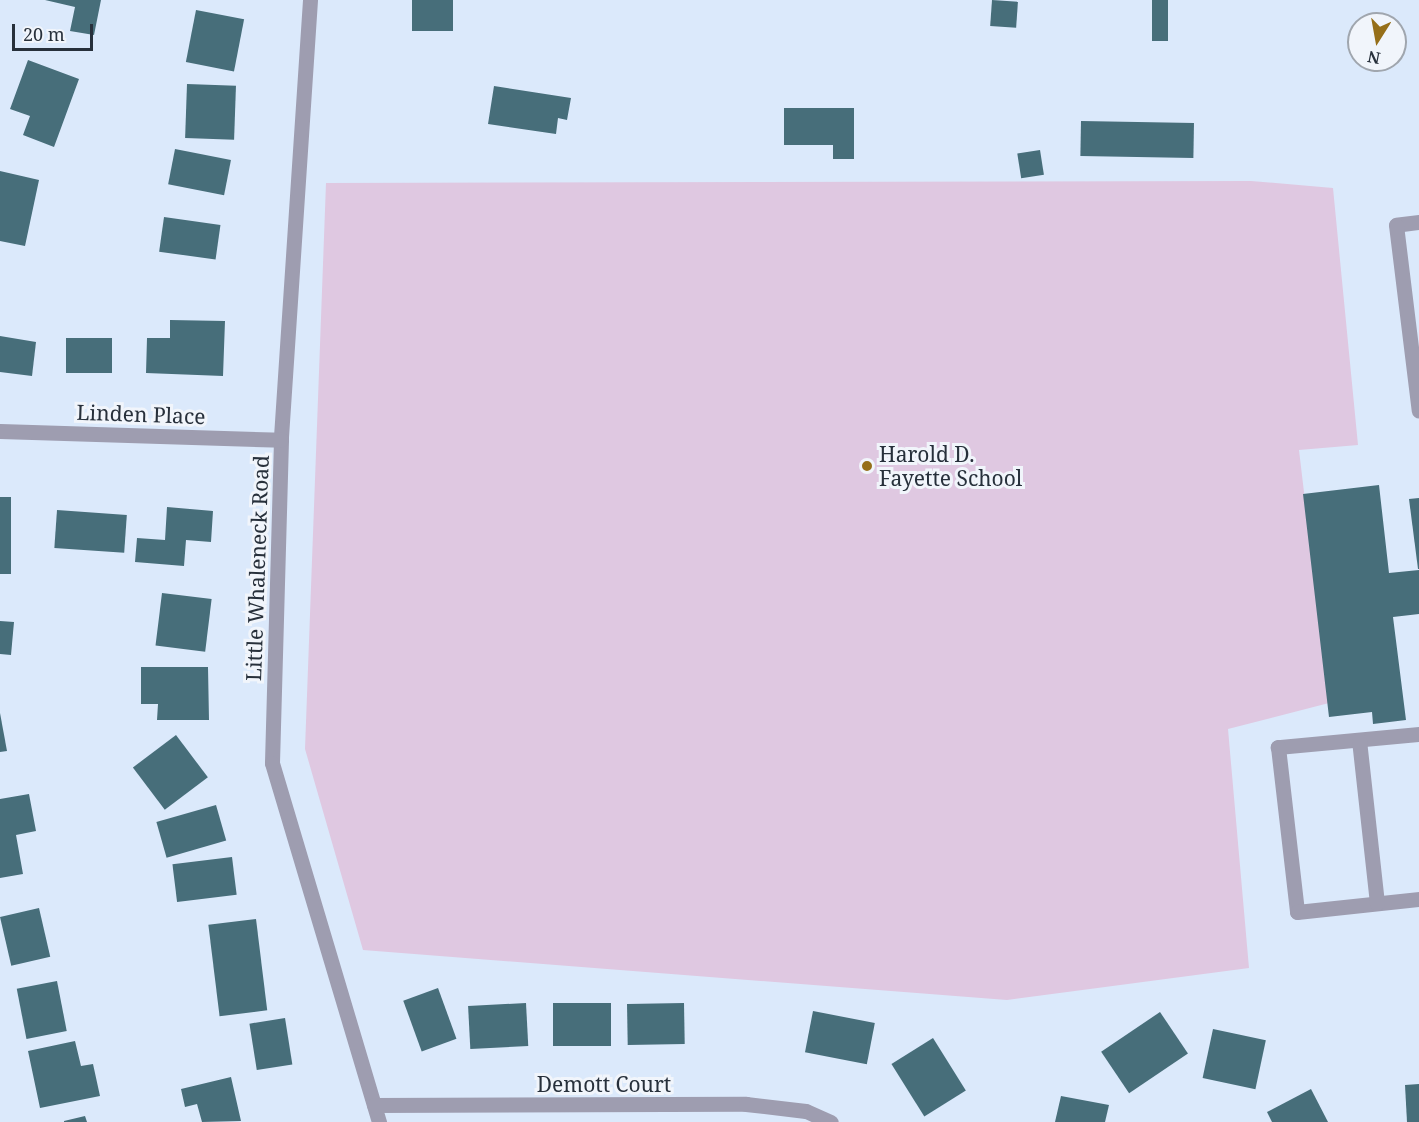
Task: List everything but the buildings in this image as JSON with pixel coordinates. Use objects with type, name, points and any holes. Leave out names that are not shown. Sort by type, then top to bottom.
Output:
[{"type":"street","name":"Little Whaleneck Road","points":[[310,0],[281,440],[272,763],[379,1122]]},
{"type":"street","points":[[1419,222],[1395,225],[1419,411]]},
{"type":"street","name":"Linden Place","points":[[0,431],[281,440]]},
{"type":"street","points":[[1419,734],[1278,747],[1297,912],[1419,899]]},
{"type":"street","points":[[1359,740],[1377,903]]},
{"type":"street","name":"Demott Court","points":[[374,1106],[746,1104],[806,1111],[831,1122]]},
{"type":"shaded area","name":"Harold D. Fayette School","points":[[1251,181],[1333,188],[1358,445],[1299,450],[1329,703],[1228,729],[1249,968],[1007,1000],[363,950],[305,749],[326,183]]},
{"type":"place","name":"Harold D. Fayette School","points":[[867,466]]}]
